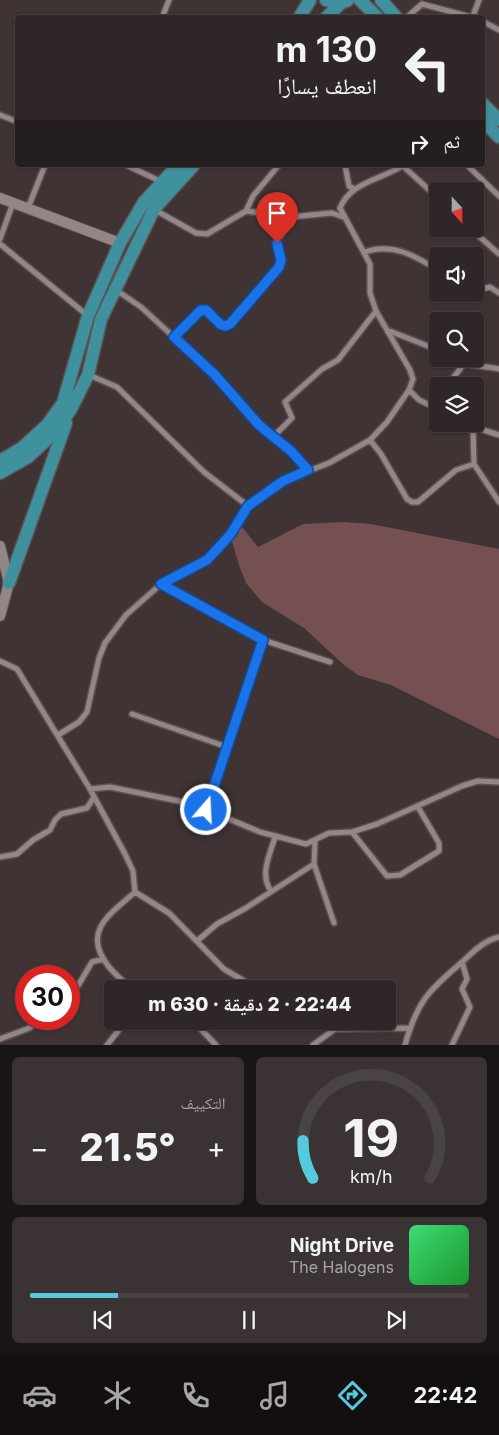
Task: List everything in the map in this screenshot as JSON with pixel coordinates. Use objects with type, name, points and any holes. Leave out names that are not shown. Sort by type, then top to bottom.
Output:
[{"type":"main road","points":[[301,15],[310,0]]},
{"type":"main road","points":[[326,0],[344,1]]},
{"type":"main road","points":[[360,0],[375,15]]},
{"type":"main road","points":[[381,0],[394,15]]},
{"type":"main road","points":[[329,15],[344,1]]},
{"type":"main road","points":[[485,106],[499,120]]},
{"type":"main road","points":[[485,123],[499,137]]},
{"type":"main road","points":[[0,461],[22,448],[48,425],[63,403],[88,316],[120,243],[144,202],[176,167]]},
{"type":"main road","points":[[5,584],[71,409],[88,375],[100,319],[113,289],[154,209],[192,167]]},
{"type":"main road","points":[[0,473],[28,457],[54,433],[71,409]]},
{"type":"street","points":[[163,15],[169,0]]},
{"type":"street","points":[[474,15],[478,0]]},
{"type":"street","points":[[409,15],[421,2],[467,15]]},
{"type":"street","points":[[485,23],[499,30]]},
{"type":"street","points":[[0,115],[15,121]]},
{"type":"street","points":[[28,208],[44,167]]},
{"type":"street","points":[[130,167],[162,182]]},
{"type":"street","points":[[154,209],[196,233],[207,234],[246,211],[253,196],[277,167]]},
{"type":"street","points":[[345,167],[349,186],[354,189]]},
{"type":"street","points":[[58,735],[79,722],[87,712],[91,687],[105,643],[126,615],[161,584],[207,560],[219,550],[248,506],[283,481],[329,463],[370,440],[387,422],[409,390],[413,378],[376,311],[370,293],[370,264],[365,252],[343,217],[340,208],[343,201],[354,189],[400,167]]},
{"type":"street","points":[[406,167],[429,189]]},
{"type":"street","points":[[469,167],[499,196]]},
{"type":"street","points":[[0,198],[120,243]]},
{"type":"street","points":[[0,239],[13,203]]},
{"type":"street","points":[[246,211],[290,216],[332,213],[343,217]]},
{"type":"street","points":[[174,337],[201,310],[206,310],[220,324],[225,326],[230,324],[279,267],[281,260],[277,243],[290,216]]},
{"type":"street","points":[[0,224],[7,219]]},
{"type":"street","points":[[481,238],[499,254]]},
{"type":"street","points":[[0,244],[88,316]]},
{"type":"street","points":[[365,252],[378,247],[409,253],[429,265]]},
{"type":"street","points":[[484,289],[490,287],[499,293]]},
{"type":"street","points":[[113,289],[142,306],[214,374],[259,425],[292,452],[308,470]]},
{"type":"street","points":[[274,436],[292,418],[285,402],[322,369],[338,360],[376,311]]},
{"type":"street","points":[[386,330],[429,347]]},
{"type":"street","points":[[484,365],[499,369]]},
{"type":"street","points":[[454,377],[461,367]]},
{"type":"street","points":[[88,375],[117,387],[204,472],[248,506]]},
{"type":"street","points":[[409,390],[419,400],[429,404]]},
{"type":"street","points":[[484,431],[499,435]]},
{"type":"street","points":[[473,432],[474,464],[499,502]]},
{"type":"street","points":[[370,440],[412,502],[418,502],[456,470],[474,464]]},
{"type":"street","points":[[0,546],[5,584],[0,616]]},
{"type":"street","points":[[161,584],[263,640],[330,662]]},
{"type":"street","points":[[206,810],[263,640]]},
{"type":"street","points":[[0,661],[17,670],[90,789],[129,862],[134,878],[135,892]]},
{"type":"street","points":[[132,714],[228,747]]},
{"type":"street","points":[[90,789],[110,787],[193,804],[275,837],[306,844],[314,842],[329,833],[352,832],[418,807],[462,786],[478,781],[499,782]]},
{"type":"street","points":[[0,857],[17,854],[33,840],[50,830],[55,820],[61,814],[87,808],[94,797]]},
{"type":"street","points":[[352,832],[387,876],[396,877],[439,851],[439,843],[418,807]]},
{"type":"street","points":[[272,891],[265,881],[264,873],[275,837]]},
{"type":"street","points":[[314,842],[314,864],[334,923]]},
{"type":"street","points":[[197,942],[217,924],[246,908],[314,864]]},
{"type":"street","points":[[135,892],[169,912],[224,969],[243,980]]},
{"type":"street","points":[[122,980],[103,959],[96,944],[99,929],[104,919],[135,892]]},
{"type":"street","points":[[405,1045],[417,1008],[427,994],[476,948],[499,937]]},
{"type":"street","points":[[80,982],[92,962],[103,959]]},
{"type":"street","points":[[457,1045],[452,1043],[470,1008],[462,989],[466,979],[462,962]]},
{"type":"street","points":[[396,1028],[410,1028]]},
{"type":"street","points":[[0,1038],[25,1030]]},
{"type":"street","points":[[107,1045],[119,1030]]},
{"type":"street","points":[[202,1030],[216,1045]]},
{"type":"street","points":[[313,1045],[334,1030]]},
{"type":"shaded area","points":[[238,522],[258,547],[303,524],[344,522],[371,524],[499,549],[499,739],[391,685],[358,675],[344,665],[304,628],[262,602],[246,583],[239,565],[231,538]]},
{"type":"route","points":[[206,810],[263,640],[161,584],[207,560],[219,550],[248,506],[269,493],[283,481],[308,470],[292,452],[259,425],[214,374],[174,337],[201,310],[206,310],[220,324],[225,326],[230,324],[279,267],[281,260],[277,243]]}]
